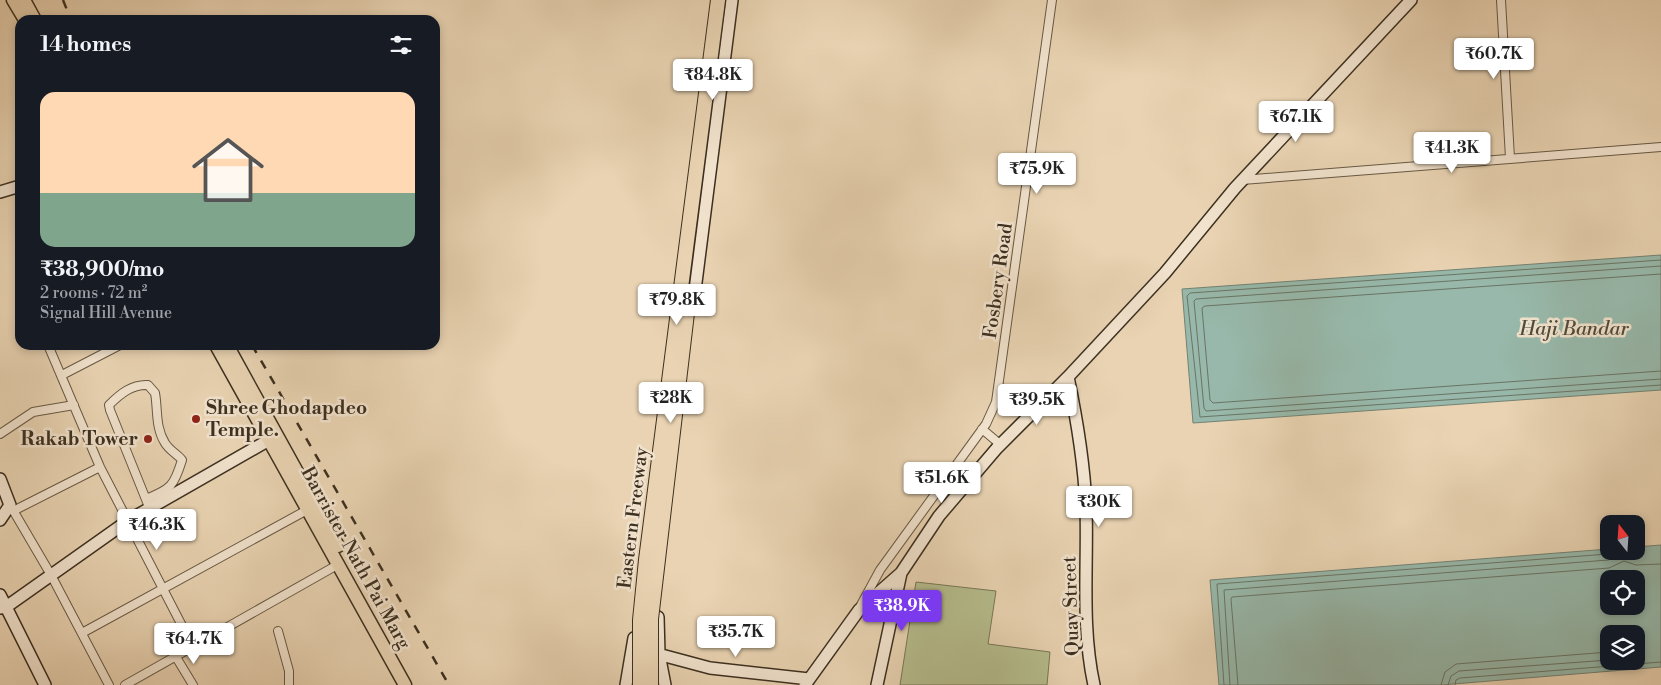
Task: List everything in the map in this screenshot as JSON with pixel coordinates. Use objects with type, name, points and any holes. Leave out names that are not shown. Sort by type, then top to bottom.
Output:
[{"type":"highway","name":"Eastern Freeway","points":[[640,685],[640,620],[646,560],[718,0]]},
{"type":"highway","name":"Eastern Freeway","points":[[651,685],[651,619],[727,0]]},
{"type":"main road","points":[[14,0],[22,15]]},
{"type":"main road","points":[[24,0],[32,15]]},
{"type":"main road","name":"Barrister Nath Pai Marg","points":[[219,350],[273,437],[414,685]]},
{"type":"main road","name":"Barrister Nath Pai Marg","points":[[230,350],[307,510],[332,542],[340,564],[405,685]]},
{"type":"street","points":[[626,685],[634,648],[634,619],[651,475],[714,0]]},
{"type":"street","points":[[665,685],[657,622],[673,474],[732,0]]},
{"type":"street","name":"Fosbery Road","points":[[858,610],[880,570],[982,429],[996,402],[1052,0]]},
{"type":"street","points":[[634,648],[710,668],[807,682],[858,610],[900,573],[939,516],[1001,445],[1068,377],[1165,272],[1242,180],[1411,0]]},
{"type":"street","points":[[1501,0],[1510,158]]},
{"type":"street","points":[[1242,180],[1661,147]]},
{"type":"street","points":[[0,192],[15,188]]},
{"type":"street","points":[[50,350],[100,466],[193,647]]},
{"type":"street","points":[[62,376],[111,350]]},
{"type":"street","name":"Quay Street","points":[[1068,377],[1081,440],[1086,506],[1085,595],[1094,685]]},
{"type":"street","points":[[3,607],[129,520],[175,482],[182,460],[166,444],[162,437],[156,416],[155,392],[148,385],[139,384],[120,394],[109,405],[148,504]]},
{"type":"street","points":[[999,387],[1011,392],[1030,415]]},
{"type":"street","points":[[0,434],[33,412],[74,405]]},
{"type":"street","points":[[982,429],[1001,445]]},
{"type":"street","points":[[148,504],[273,437]]},
{"type":"street","points":[[0,520],[12,508],[100,466]]},
{"type":"street","points":[[0,479],[12,508],[51,575],[109,685]]},
{"type":"street","points":[[82,633],[307,510]]},
{"type":"street","points":[[125,685],[340,564]]},
{"type":"street","points":[[877,685],[900,573]]},
{"type":"street","points":[[0,595],[3,607],[45,685]]},
{"type":"street","points":[[278,631],[289,671],[289,685]]},
{"type":"street","points":[[634,648],[651,685]]},
{"type":"street","points":[[176,657],[193,685]]},
{"type":"green space","points":[[916,582],[996,591],[988,644],[1050,652],[1047,685],[900,685]]},
{"type":"water","name":"Haji Bandar","points":[[1661,255],[1661,390],[1193,423],[1182,289]]},
{"type":"water","points":[[1661,545],[1661,667],[1645,668],[1645,625],[1600,625],[1600,670],[1624,670],[1441,685],[1219,685],[1210,580],[1600,550],[1600,560],[1645,560],[1645,546]]},
{"type":"railway","points":[[63,0],[69,15]]},
{"type":"railway","points":[[255,350],[449,685]]},
{"type":"place","name":"Shree Ghodapdeo Temple.","points":[[196,419]]},
{"type":"place","name":"Rakab Tower","points":[[148,439]]}]
